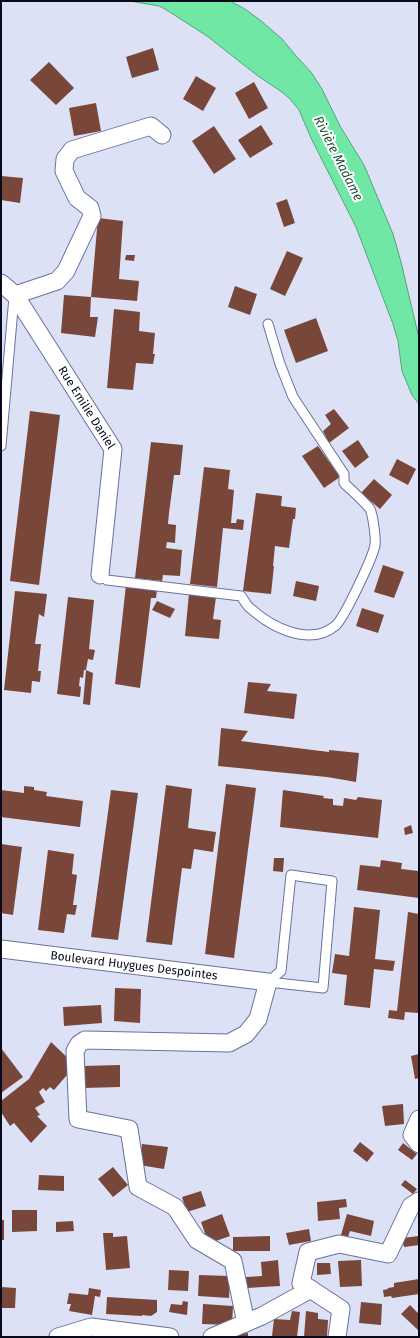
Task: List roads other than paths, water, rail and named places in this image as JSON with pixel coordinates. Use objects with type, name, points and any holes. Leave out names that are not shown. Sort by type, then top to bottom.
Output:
[{"type":"street","points":[[15,295],[57,281],[66,271],[92,216],[90,208],[77,198],[67,178],[64,171],[64,158],[72,150],[151,126],[162,135]]},
{"type":"street","name":"Rue Emilie Daniel","points":[[1,283],[15,295],[113,449],[100,575]]},
{"type":"street","name":"Boulevard Huygues Despointes","points":[[1,949],[268,982]]},
{"type":"street","points":[[246,1323],[233,1261],[197,1240],[175,1207],[138,1187],[130,1129],[78,1119],[76,1051],[79,1044],[85,1040],[230,1043],[246,1034],[258,1019],[268,982]]},
{"type":"street","points":[[419,1119],[412,1135],[419,1144]]},
{"type":"street","points":[[337,1337],[341,1309],[301,1283],[308,1252],[339,1244],[388,1254],[411,1206],[419,1201]]},
{"type":"street","points":[[212,1337],[262,1316],[311,1289]]},
{"type":"street","points":[[58,1337],[91,1326],[170,1337]]},
{"type":"lane","points":[[1,446],[3,402],[15,295]]},
{"type":"lane","points":[[100,575],[107,580],[241,596],[249,607],[271,624],[290,632],[312,636],[323,634],[336,626],[344,614],[363,576],[375,545],[375,530],[370,509],[344,483],[344,474],[293,396],[280,364],[268,324]]},
{"type":"lane","points":[[291,875],[332,881],[323,988],[268,982],[281,971],[291,875]]},
{"type":"water","name":"Rivière Madame","points":[[130,1],[230,1],[245,9],[282,39],[311,72],[322,89],[340,126],[364,165],[393,234],[419,338],[419,404],[412,395],[402,371],[398,341],[393,324],[356,227],[311,138],[299,110],[282,92],[258,76],[207,36],[159,6]]}]
